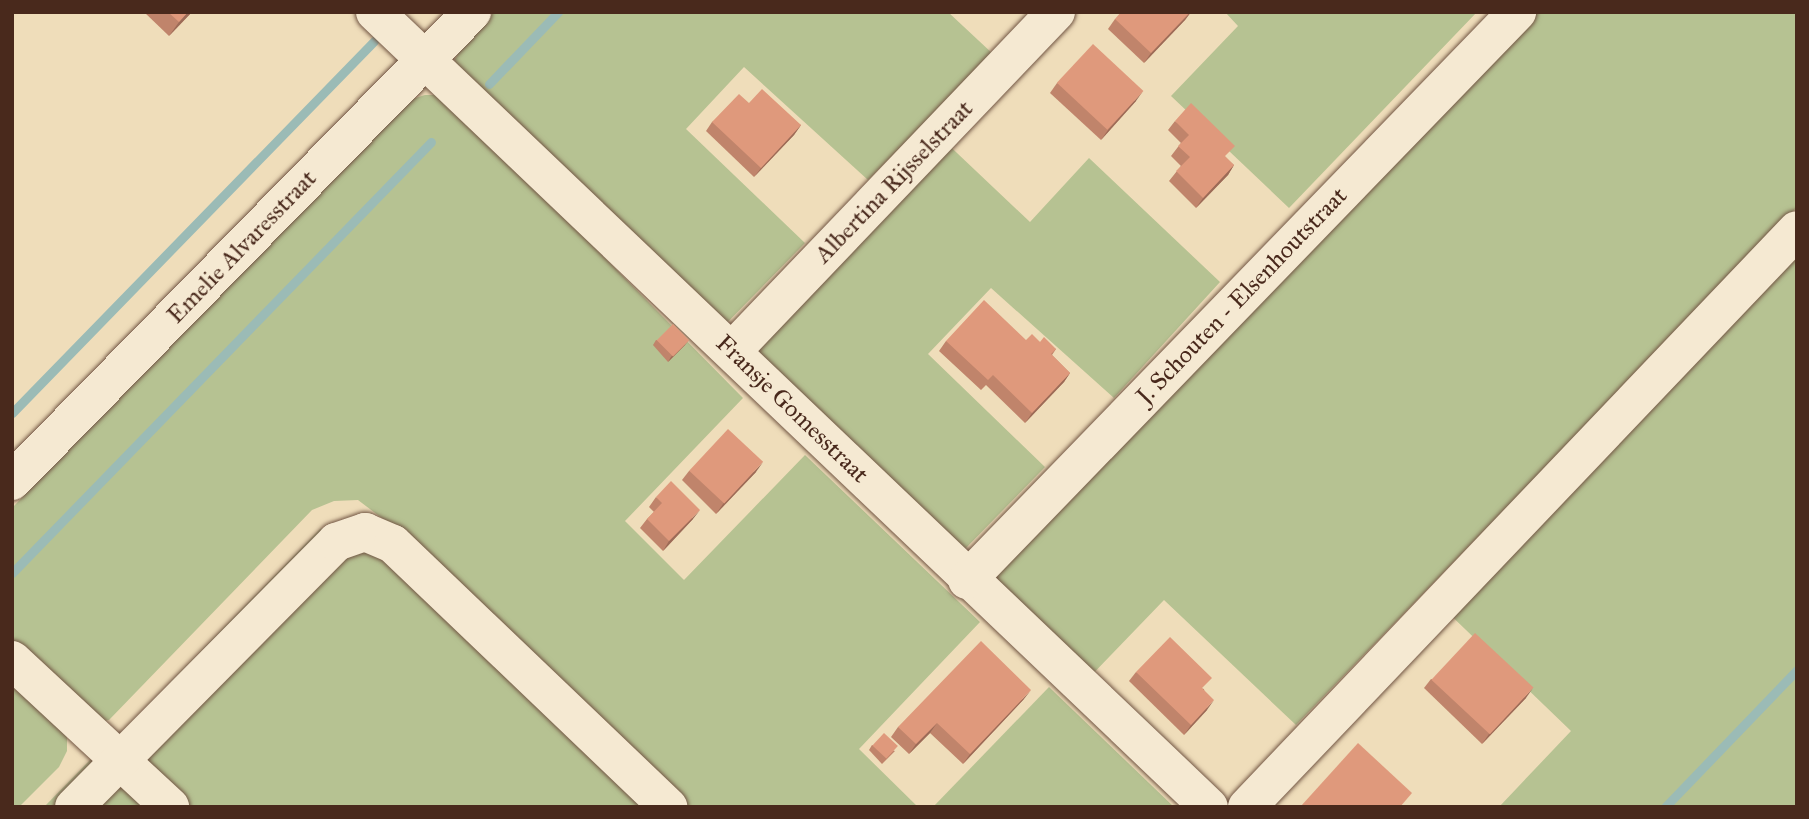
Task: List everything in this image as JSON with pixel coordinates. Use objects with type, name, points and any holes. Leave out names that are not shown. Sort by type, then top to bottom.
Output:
[{"type":"street","name":"Fransje Gomesstraat","points":[[374,12],[732,351],[967,580],[1209,807]]},
{"type":"street","name":"Emelie Alvaresstraat","points":[[12,481],[472,12]]},
{"type":"street","name":"Albertina Rijsselstraat","points":[[732,351],[1056,12]]},
{"type":"street","name":"J. Schouten - Elsenhoutstraat","points":[[967,580],[1517,12]]},
{"type":"street","points":[[1247,807],[1797,230]]},
{"type":"street","points":[[74,807],[336,542],[365,532],[393,544],[668,807]]},
{"type":"street","points":[[12,660],[170,807]]},
{"type":"green space","points":[[494,12],[948,12],[993,54],[868,180],[744,67],[686,129],[805,243],[712,338],[456,74],[455,59],[463,45]]},
{"type":"green space","points":[[1225,12],[1477,12],[1289,208],[1171,96],[1238,26]]},
{"type":"green space","points":[[1512,12],[1797,12],[1797,207],[1296,725],[1164,600],[1084,683],[980,562]]},
{"type":"green space","points":[[425,95],[444,95],[743,398],[625,521],[684,580],[805,455],[980,622],[859,749],[918,807],[683,807],[387,522],[358,500],[334,501],[312,510],[109,720],[95,723],[12,650],[12,508],[406,101]]},
{"type":"green space","points":[[938,135],[1030,222],[1089,158],[1220,282],[1114,398],[991,288],[928,354],[1045,467],[964,550],[729,352]]},
{"type":"green space","points":[[1797,235],[1797,807],[1499,807],[1571,731],[1439,604]]},
{"type":"green space","points":[[343,522],[653,807],[180,807],[120,734],[320,529]]},
{"type":"green space","points":[[12,681],[67,735],[67,751],[59,767],[19,807],[12,807]]},
{"type":"green space","points":[[1049,687],[1174,807],[933,807]]},
{"type":"green space","points":[[90,760],[106,763],[150,807],[44,807]]},
{"type":"building","points":[[168,12],[188,12],[179,22]]},
{"type":"building","points":[[1121,12],[1190,12],[1151,53],[1115,19]]},
{"type":"building","points":[[1093,44],[1143,91],[1107,130],[1057,83]]},
{"type":"building","points":[[762,89],[801,125],[761,168],[712,122],[739,94],[749,103]]},
{"type":"building","points":[[1191,103],[1235,146],[1225,156],[1234,165],[1203,198],[1176,171],[1190,157],[1178,146],[1189,135],[1175,121]]},
{"type":"building","points":[[984,300],[1026,340],[1032,334],[1040,342],[1044,337],[1056,349],[1051,354],[1070,373],[1032,413],[993,375],[988,380],[946,341]]},
{"type":"building","points":[[673,324],[689,340],[673,357],[657,340]]},
{"type":"building","points":[[728,429],[763,462],[724,503],[689,471]]},
{"type":"building","points":[[671,481],[700,510],[669,541],[647,519],[662,503],[656,497]]},
{"type":"building","points":[[1475,633],[1534,688],[1490,734],[1431,680]]},
{"type":"building","points":[[1170,637],[1212,678],[1202,688],[1214,700],[1191,725],[1136,672]]},
{"type":"building","points":[[981,641],[1031,690],[970,754],[937,723],[916,744],[898,727]]},
{"type":"building","points":[[884,733],[898,746],[886,758],[872,745]]},
{"type":"building","points":[[1358,743],[1412,793],[1400,807],[1301,806]]},
{"type":"waterway","points":[[489,84],[558,12]]},
{"type":"waterway","points":[[12,413],[374,41]]},
{"type":"waterway","points":[[12,573],[431,142]]},
{"type":"waterway","points":[[1665,807],[1797,670]]}]
